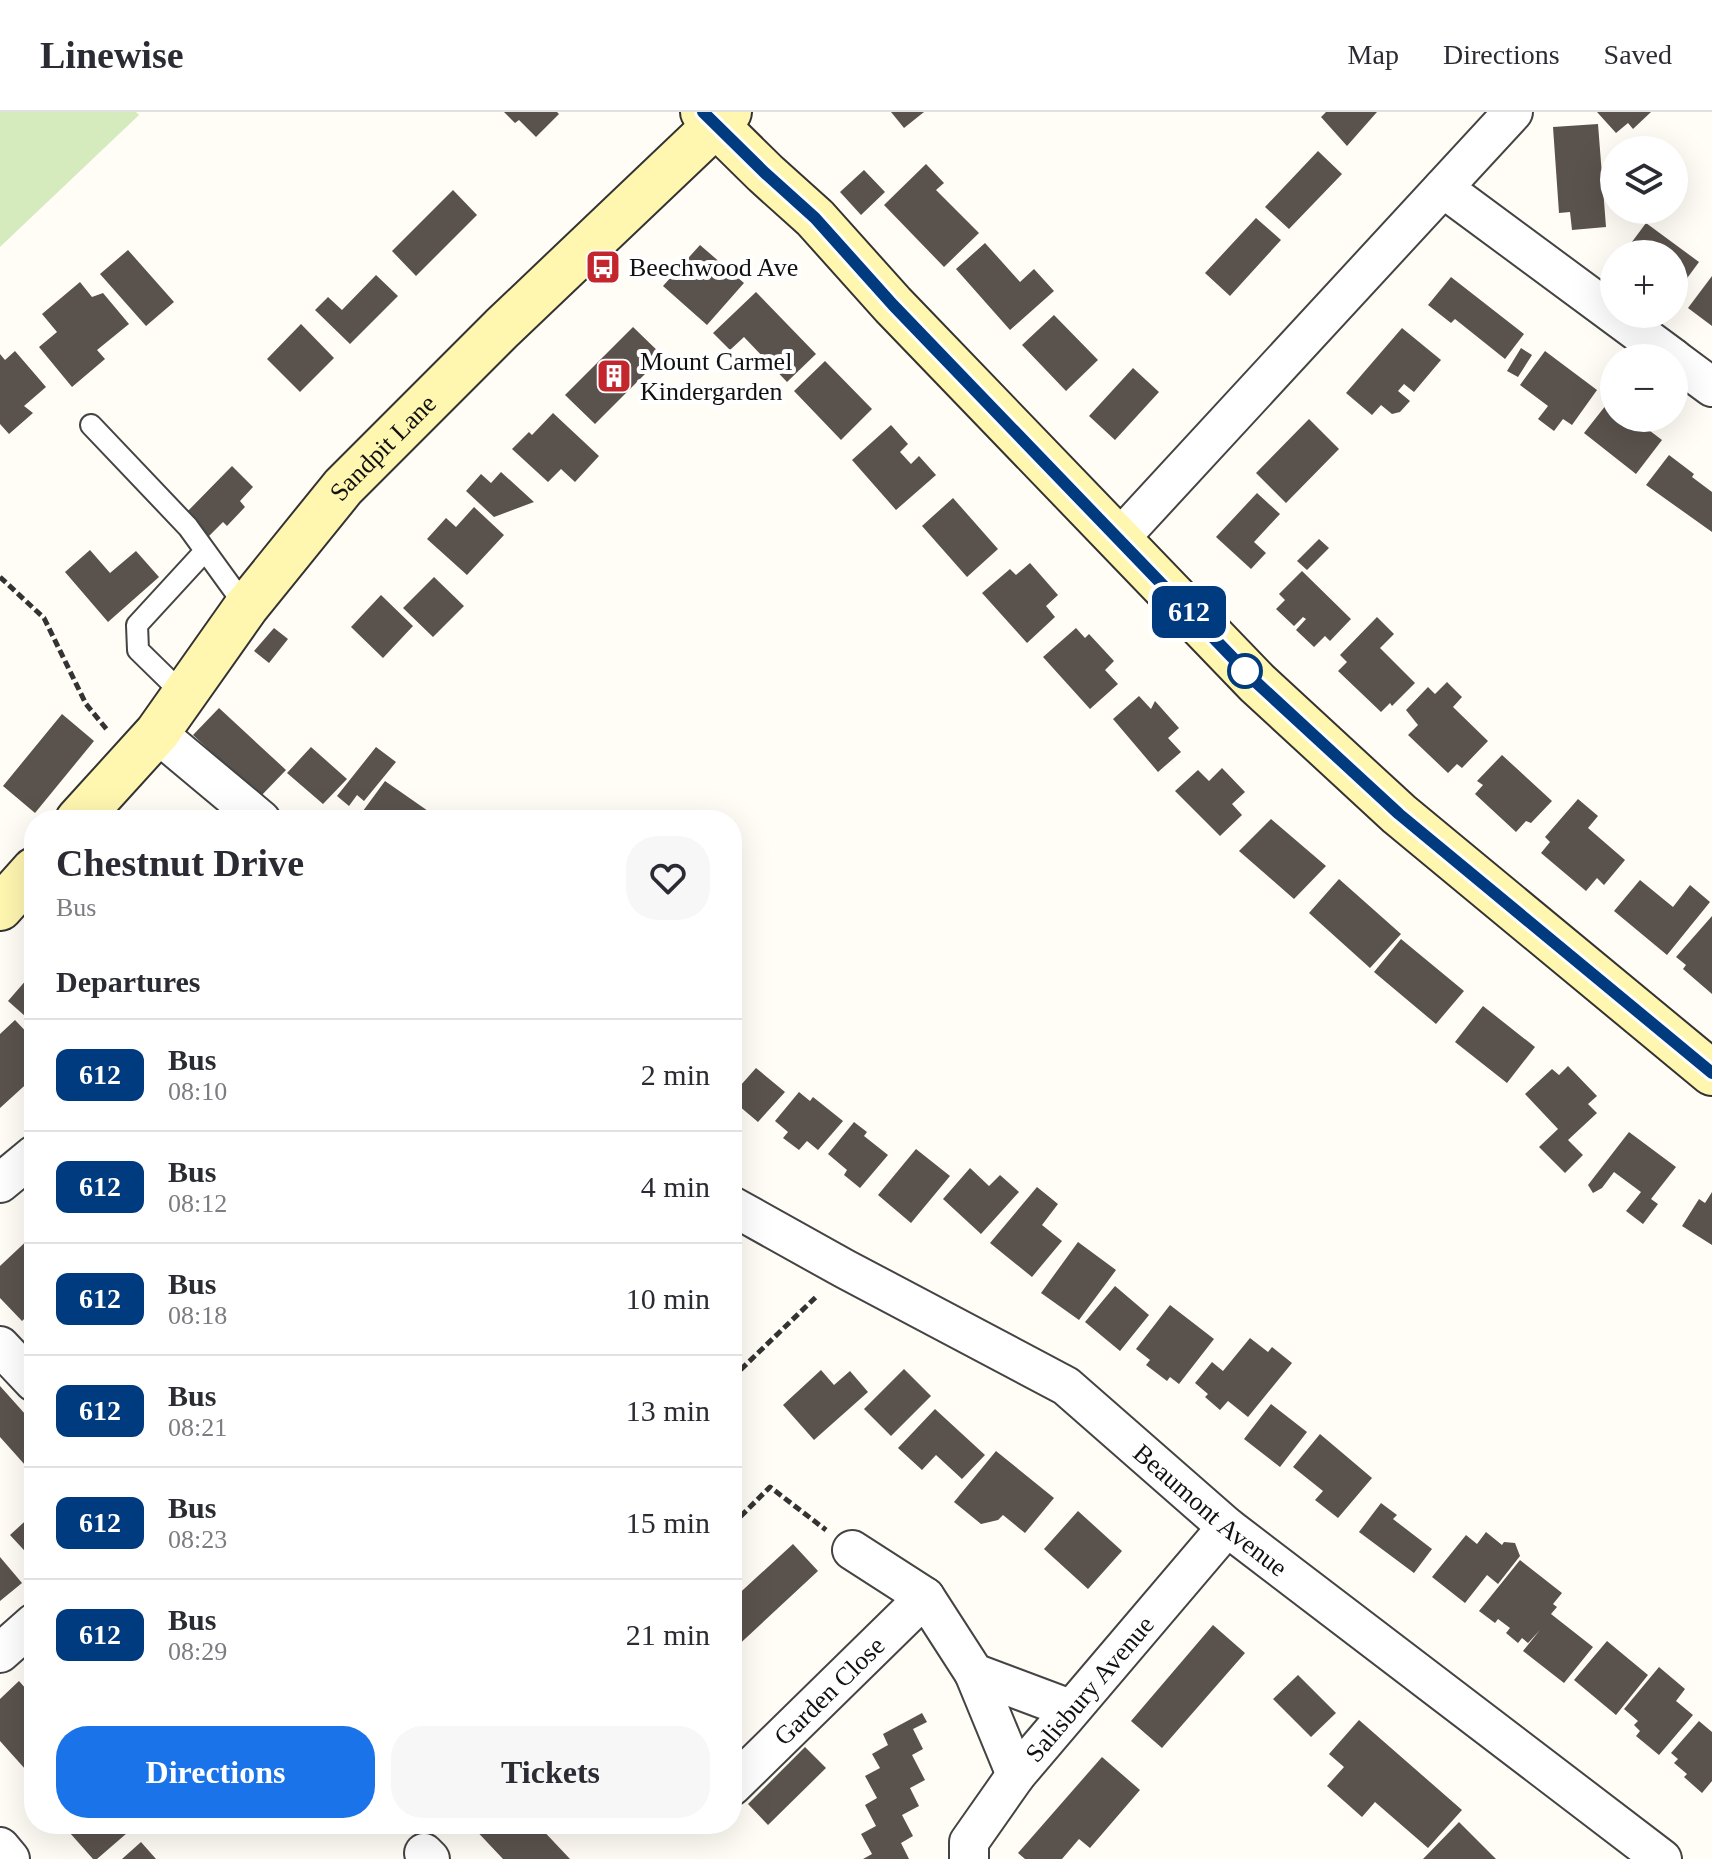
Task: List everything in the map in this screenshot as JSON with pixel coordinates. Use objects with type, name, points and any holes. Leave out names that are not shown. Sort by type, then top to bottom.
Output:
[{"type":"street","points":[[1118,540],[1513,112]]},
{"type":"street","points":[[716,116],[765,173],[815,218],[893,305],[1257,683],[1399,814],[1712,1073]]},
{"type":"street","name":"Sandpit Lane","points":[[87,810],[148,743],[185,696],[246,607],[343,487],[716,116]]},
{"type":"street","points":[[1443,188],[1655,344]]},
{"type":"street","points":[[1688,369],[1712,387]]},
{"type":"street","points":[[148,743],[246,810]]},
{"type":"street","points":[[1,904],[24,880]]},
{"type":"street","points":[[0,1183],[24,1163]]},
{"type":"street","name":"Beaumont Avenue","points":[[742,1212],[1066,1386],[1227,1527],[1662,1859]]},
{"type":"street","points":[[0,1346],[24,1371]]},
{"type":"street","name":"Salisbury Avenue","points":[[969,1859],[969,1842],[1016,1775],[1227,1527]]},
{"type":"street","points":[[852,1550],[925,1597],[974,1673],[1016,1775]]},
{"type":"street","name":"Garden Close","points":[[742,1776],[925,1597]]},
{"type":"street","points":[[0,1653],[24,1632]]},
{"type":"street","points":[[974,1673],[1070,1709]]},
{"type":"street","points":[[0,1847],[10,1859]]},
{"type":"lane","points":[[91,425],[188,527],[246,607]]},
{"type":"lane","points":[[185,696],[138,650],[137,625],[205,551]]},
{"type":"path","points":[[0,577],[44,618],[86,704],[109,732],[148,743]]},
{"type":"path","points":[[742,1368],[845,1269]]},
{"type":"path","points":[[742,1515],[770,1487],[852,1550]]},
{"type":"green space","points":[[0,112],[136,112],[139,115],[0,247]]},
{"type":"building","points":[[504,112],[559,114],[536,137],[519,120],[515,123]]},
{"type":"building","points":[[891,112],[924,112],[904,128]]},
{"type":"building","points":[[1326,112],[1377,112],[1347,146],[1321,117]]},
{"type":"building","points":[[1597,112],[1651,112],[1633,129],[1628,123],[1616,133]]},
{"type":"building","points":[[1598,124],[1600,224],[1606,224],[1606,227],[1572,230],[1570,212],[1559,213],[1553,127]]},
{"type":"building","points":[[1318,151],[1342,174],[1289,229],[1265,207]]},
{"type":"building","points":[[926,164],[944,183],[936,190],[979,233],[944,267],[884,205]]},
{"type":"building","points":[[864,170],[885,192],[861,215],[840,192]]},
{"type":"building","points":[[453,190],[477,215],[416,276],[392,251]]},
{"type":"building","points":[[1256,218],[1281,240],[1230,296],[1205,273]]},
{"type":"building","points":[[1647,224],[1669,240],[1633,240]]},
{"type":"building","points":[[985,243],[1020,282],[1034,269],[1054,291],[1010,330],[956,269]]},
{"type":"building","points":[[700,245],[744,283],[707,325],[663,286]]},
{"type":"building","points":[[128,250],[174,302],[146,326],[100,274]]},
{"type":"building","points":[[1688,254],[1699,262],[1688,277]]},
{"type":"building","points":[[376,275],[398,296],[350,344],[315,310],[328,297],[342,310]]},
{"type":"building","points":[[1712,276],[1712,326],[1688,308]]},
{"type":"building","points":[[1451,277],[1524,334],[1505,359],[1455,319],[1451,323],[1428,305]]},
{"type":"building","points":[[80,282],[92,297],[103,293],[129,324],[97,350],[105,359],[72,387],[39,347],[57,332],[42,314]]},
{"type":"building","points":[[756,292],[816,354],[787,382],[744,337],[730,350],[713,333]]},
{"type":"building","points":[[1054,315],[1098,360],[1066,391],[1022,345]]},
{"type":"building","points":[[301,324],[334,358],[300,392],[267,359]]},
{"type":"building","name":"Mount Carmel Kindergarden","points":[[633,327],[663,356],[595,424],[565,395]]},
{"type":"building","points":[[1402,328],[1441,360],[1414,392],[1404,384],[1398,391],[1410,401],[1400,412],[1392,414],[1381,405],[1372,415],[1346,393]]},
{"type":"building","points":[[1521,348],[1532,355],[1518,377],[1507,371]]},
{"type":"building","points":[[15,351],[46,387],[24,406],[33,413],[9,434],[0,424],[0,354],[5,360]]},
{"type":"building","points":[[1545,351],[1597,390],[1572,425],[1563,419],[1554,431],[1538,419],[1548,406],[1520,385]]},
{"type":"building","points":[[825,361],[872,409],[841,440],[794,391]]},
{"type":"building","points":[[1133,368],[1159,392],[1115,440],[1089,416]]},
{"type":"building","points":[[553,413],[599,456],[575,482],[561,469],[548,482],[512,449],[529,432],[532,435]]},
{"type":"building","points":[[1600,413],[1600,432],[1651,432],[1662,440],[1636,474],[1584,433]]},
{"type":"building","points":[[1309,419],[1339,449],[1286,503],[1256,473]]},
{"type":"building","points":[[891,425],[908,444],[900,452],[911,464],[919,456],[936,475],[896,510],[852,460]]},
{"type":"building","points":[[1669,455],[1712,492],[1712,532],[1646,485]]},
{"type":"building","points":[[232,466],[253,487],[240,501],[245,507],[227,526],[223,522],[208,537],[185,514]]},
{"type":"building","points":[[501,472],[534,502],[494,517],[466,491],[481,474],[491,483]]},
{"type":"building","points":[[1257,493],[1280,514],[1254,542],[1266,553],[1251,569],[1216,537]]},
{"type":"building","points":[[953,498],[998,549],[967,577],[922,526]]},
{"type":"building","points":[[474,507],[504,535],[467,575],[427,539],[446,518],[456,527]]},
{"type":"building","points":[[1319,539],[1329,548],[1307,570],[1297,561]]},
{"type":"building","points":[[90,550],[110,573],[136,551],[159,577],[108,622],[65,572]]},
{"type":"building","points":[[1030,563],[1058,595],[1046,606],[1055,617],[1027,643],[982,593],[1010,569],[1016,575]]},
{"type":"building","points":[[1302,571],[1351,619],[1330,641],[1325,636],[1314,647],[1296,630],[1306,619],[1303,617],[1294,626],[1276,609],[1285,600],[1279,594]]},
{"type":"building","points":[[434,577],[464,606],[433,637],[403,608]]},
{"type":"building","points":[[381,595],[413,626],[383,658],[351,627]]},
{"type":"building","points":[[1377,617],[1394,634],[1380,648],[1415,683],[1392,706],[1390,703],[1381,712],[1338,671],[1347,662],[1340,655]]},
{"type":"building","points":[[274,628],[288,639],[269,663],[254,651]]},
{"type":"building","points":[[1076,628],[1085,638],[1089,634],[1114,661],[1105,670],[1118,684],[1090,709],[1043,657]]},
{"type":"building","points":[[1447,682],[1462,697],[1453,707],[1488,741],[1462,768],[1457,764],[1448,773],[1408,735],[1418,725],[1406,710],[1428,687],[1435,694]]},
{"type":"building","points":[[1139,696],[1151,709],[1155,701],[1179,728],[1168,738],[1181,752],[1158,772],[1113,719]]},
{"type":"building","points":[[219,708],[286,770],[260,797],[193,735]]},
{"type":"building","points":[[62,714],[94,741],[37,810],[31,810],[3,786]]},
{"type":"building","points":[[311,747],[347,779],[323,804],[287,773]]},
{"type":"building","points":[[376,747],[396,762],[364,801],[357,795],[349,806],[337,796]]},
{"type":"building","points":[[1502,755],[1552,801],[1531,823],[1526,821],[1516,832],[1475,794],[1483,785],[1477,781]]},
{"type":"building","points":[[1222,768],[1245,792],[1232,804],[1242,815],[1220,836],[1175,791],[1198,770],[1209,781]]},
{"type":"building","points":[[385,781],[427,810],[364,810]]},
{"type":"building","points":[[1578,799],[1598,816],[1588,828],[1625,860],[1604,885],[1597,878],[1586,891],[1541,853],[1550,842],[1545,837]]},
{"type":"building","points":[[1271,819],[1326,866],[1294,899],[1239,851]]},
{"type":"building","points":[[1339,879],[1401,934],[1370,968],[1309,913]]},
{"type":"building","points":[[1640,880],[1673,907],[1690,885],[1710,902],[1667,955],[1614,911]]},
{"type":"building","points":[[1712,916],[1712,994],[1683,969],[1686,965],[1676,957]]},
{"type":"building","points":[[1401,939],[1464,991],[1436,1024],[1374,972]]},
{"type":"building","points":[[24,983],[24,1015],[8,1001]]},
{"type":"building","points":[[1483,1006],[1535,1047],[1507,1083],[1455,1042]]},
{"type":"building","points":[[15,1020],[24,1029],[24,1086],[0,1108],[0,1034]]},
{"type":"building","points":[[1568,1066],[1597,1096],[1588,1104],[1597,1113],[1568,1140],[1583,1155],[1565,1173],[1539,1147],[1558,1129],[1525,1094],[1552,1069],[1559,1075]]},
{"type":"building","points":[[756,1068],[785,1092],[758,1122],[742,1108],[742,1084]]},
{"type":"building","points":[[799,1092],[810,1101],[813,1097],[843,1121],[818,1150],[807,1141],[799,1150],[783,1138],[788,1132],[775,1121]]},
{"type":"building","points":[[854,1122],[867,1132],[864,1136],[888,1155],[860,1188],[844,1175],[847,1170],[828,1154]]},
{"type":"building","points":[[1629,1132],[1676,1167],[1651,1199],[1658,1204],[1643,1224],[1626,1211],[1641,1192],[1614,1172],[1602,1188],[1593,1193],[1588,1185]]},
{"type":"building","points":[[916,1149],[950,1176],[911,1223],[878,1195]]},
{"type":"building","points":[[970,1168],[989,1186],[1000,1175],[1019,1192],[981,1234],[943,1199]]},
{"type":"building","points":[[1037,1187],[1058,1204],[1042,1225],[1062,1241],[1032,1277],[990,1243]]},
{"type":"building","points":[[1712,1192],[1712,1245],[1682,1226],[1699,1199],[1705,1203]]},
{"type":"building","points":[[1078,1242],[1116,1270],[1079,1320],[1041,1293]]},
{"type":"building","points":[[24,1243],[22,1321],[0,1298],[0,1266]]},
{"type":"building","points":[[1115,1286],[1149,1315],[1120,1351],[1085,1322]]},
{"type":"building","points":[[1170,1305],[1214,1339],[1179,1384],[1170,1377],[1167,1381],[1146,1365],[1150,1360],[1136,1349]]},
{"type":"building","points":[[1250,1338],[1268,1352],[1272,1347],[1292,1363],[1248,1417],[1228,1401],[1220,1410],[1195,1383],[1212,1362],[1223,1371]]},
{"type":"building","points":[[904,1369],[931,1396],[891,1436],[864,1409]]},
{"type":"building","points":[[821,1370],[834,1385],[850,1371],[868,1392],[814,1440],[783,1405]]},
{"type":"building","points":[[0,1386],[24,1413],[24,1464],[0,1437]]},
{"type":"building","points":[[1271,1404],[1307,1432],[1280,1467],[1244,1439]]},
{"type":"building","points":[[935,1409],[985,1455],[962,1479],[936,1455],[922,1470],[898,1448]]},
{"type":"building","points":[[1320,1434],[1372,1478],[1338,1518],[1315,1500],[1323,1491],[1293,1467]]},
{"type":"building","points":[[996,1451],[1054,1498],[1025,1533],[1003,1515],[998,1520],[981,1524],[954,1502]]},
{"type":"building","points":[[1381,1503],[1397,1515],[1393,1519],[1432,1549],[1414,1573],[1359,1532]]},
{"type":"building","points":[[1078,1511],[1122,1551],[1088,1589],[1044,1549]]},
{"type":"building","points":[[24,1522],[24,1550],[10,1535]]},
{"type":"building","points":[[1486,1532],[1502,1545],[1504,1542],[1515,1543],[1520,1556],[1498,1584],[1487,1575],[1465,1603],[1432,1577],[1466,1535],[1477,1544]]},
{"type":"building","points":[[793,1544],[818,1571],[742,1642],[742,1591]]},
{"type":"building","points":[[0,1557],[22,1583],[0,1601]]},
{"type":"building","points":[[1520,1560],[1562,1593],[1553,1604],[1557,1607],[1551,1614],[1593,1647],[1564,1683],[1523,1651],[1540,1630],[1528,1643],[1522,1638],[1518,1643],[1506,1633],[1510,1628],[1498,1619],[1495,1623],[1479,1611]]},
{"type":"building","points":[[1213,1625],[1245,1653],[1162,1748],[1131,1721]]},
{"type":"building","points":[[1607,1641],[1648,1675],[1616,1715],[1574,1680]]},
{"type":"building","points":[[1659,1667],[1685,1689],[1676,1701],[1693,1715],[1659,1755],[1636,1736],[1640,1731],[1634,1725],[1638,1721],[1624,1709]]},
{"type":"building","points":[[1298,1675],[1336,1713],[1311,1737],[1273,1699]]},
{"type":"building","points":[[19,1681],[24,1687],[24,1768],[0,1741],[0,1699]]},
{"type":"building","points":[[922,1713],[927,1722],[913,1729],[923,1749],[912,1755],[925,1780],[910,1788],[919,1806],[902,1815],[913,1836],[901,1843],[909,1859],[863,1859],[872,1854],[861,1834],[876,1826],[865,1805],[877,1798],[865,1776],[880,1768],[872,1754],[888,1745],[883,1734]]},
{"type":"building","points":[[1359,1720],[1462,1810],[1428,1848],[1375,1802],[1362,1817],[1327,1786],[1344,1767],[1329,1754]]},
{"type":"building","points":[[1699,1721],[1712,1732],[1712,1781],[1702,1793],[1684,1777],[1687,1774],[1674,1763],[1678,1759],[1671,1753]]},
{"type":"building","points":[[805,1747],[826,1768],[768,1825],[748,1804]]},
{"type":"building","points":[[1102,1757],[1140,1790],[1090,1848],[1079,1839],[1062,1859],[1025,1859],[1018,1853]]},
{"type":"building","points":[[1459,1822],[1496,1859],[1423,1859]]},
{"type":"building","points":[[71,1834],[126,1834],[97,1859],[93,1859]]},
{"type":"building","points":[[479,1834],[546,1834],[570,1859],[503,1859]]},
{"type":"building","points":[[141,1842],[156,1859],[122,1859]]},
{"type":"bus line","name":"612","points":[[703,112],[815,218],[893,305],[1257,683],[1399,814],[1712,1073]]},
{"type":"place","name":"Beechwood Ave","points":[[603,267]]},
{"type":"place","name":"Mount Carmel Kindergarden","points":[[614,376]]}]
